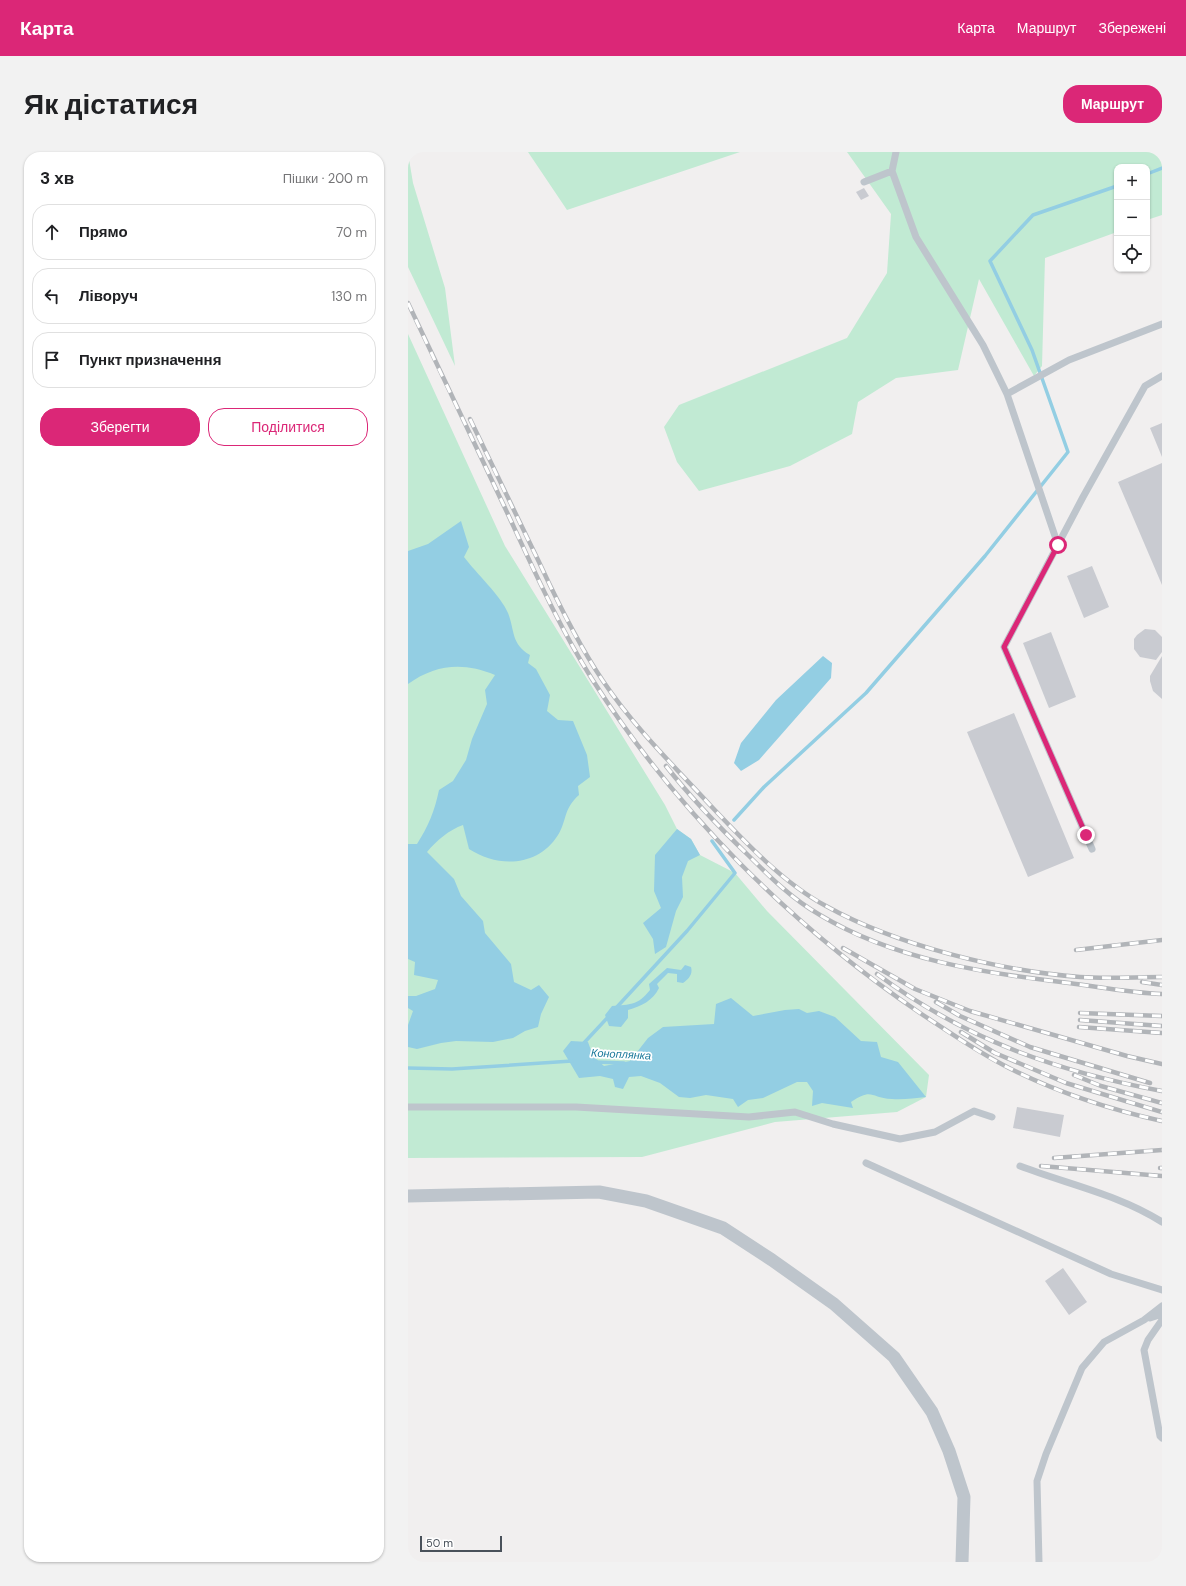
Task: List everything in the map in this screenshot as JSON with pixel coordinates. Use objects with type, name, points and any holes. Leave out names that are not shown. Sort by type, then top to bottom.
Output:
[{"type":"street","points":[[408,1196],[599,1192],[646,1202],[723,1228],[772,1260],[834,1304],[894,1356],[932,1412],[949,1451],[964,1497],[962,1562]]},
{"type":"lane","points":[[896,152],[892,171],[916,237],[982,345],[1007,394],[1058,545]]},
{"type":"lane","points":[[864,182],[892,171]]},
{"type":"lane","points":[[1007,394],[1069,360],[1162,324]]},
{"type":"lane","points":[[1092,849],[1004,647],[1144,386],[1162,376]]},
{"type":"lane","points":[[408,1107],[576,1107],[749,1117],[795,1112],[833,1124],[900,1139],[934,1132],[974,1112],[992,1117]]},
{"type":"lane","points":[[866,1163],[1111,1274],[1162,1290]]},
{"type":"lane","points":[[1020,1166],[1127,1202],[1162,1222]]},
{"type":"lane","points":[[1039,1562],[1037,1481],[1046,1454],[1082,1368],[1104,1342],[1144,1320],[1162,1306]]},
{"type":"lane","points":[[1144,1320],[1162,1314]]},
{"type":"lane","points":[[1162,1320],[1148,1340],[1144,1350],[1160,1436],[1162,1438]]},
{"type":"green space","points":[[528,152],[740,152],[567,210]]},
{"type":"green space","points":[[847,152],[1162,152],[1162,215],[1150,219],[1150,164],[1114,164],[1114,233],[1045,258],[1042,366],[1034,376],[979,279],[958,370],[896,378],[858,402],[852,434],[790,466],[699,491],[677,462],[664,427],[679,405],[847,338],[887,273],[891,214]]},
{"type":"green space","points":[[408,153],[413,183],[445,288],[455,366],[408,267]]},
{"type":"green space","points":[[408,334],[505,546],[665,805],[677,829],[691,839],[700,855],[735,873],[767,911],[929,1075],[926,1097],[897,1112],[775,1122],[642,1157],[408,1158]]},
{"type":"water","points":[[461,521],[469,547],[464,557],[505,606],[514,637],[524,651],[530,655],[528,663],[536,669],[550,695],[547,711],[558,720],[573,721],[587,755],[590,777],[578,786],[579,795],[570,805],[561,830],[550,846],[529,859],[505,861],[480,855],[469,849],[463,825],[444,836],[427,852],[454,879],[461,896],[483,921],[485,933],[511,964],[514,982],[531,990],[539,985],[549,997],[541,1014],[538,1027],[525,1031],[513,1038],[493,1042],[456,1041],[417,1049],[408,1047],[408,1025],[413,1011],[408,1008],[408,996],[416,996],[435,989],[438,980],[414,975],[415,962],[408,959],[408,844],[417,844],[431,818],[439,790],[453,781],[466,760],[472,739],[487,704],[485,690],[495,675],[472,668],[450,667],[429,672],[408,684],[408,551],[428,544]]},
{"type":"water","points":[[823,656],[832,663],[831,678],[759,760],[741,771],[734,763],[741,743],[776,700]]},
{"type":"water","points":[[677,829],[691,839],[700,855],[688,861],[682,877],[683,897],[676,911],[666,947],[655,954],[653,939],[643,923],[661,908],[654,891],[655,855]]},
{"type":"water","points":[[685,965],[691,967],[691,972],[689,978],[683,983],[677,982],[677,974],[668,973],[657,984],[659,988],[650,1000],[642,1005],[628,1010],[628,1018],[621,1027],[609,1026],[605,1015],[612,1006],[637,1002],[650,990],[649,984],[667,968],[681,970]]},
{"type":"water","points":[[731,998],[753,1016],[799,1009],[807,1013],[819,1011],[835,1017],[861,1041],[877,1042],[881,1057],[898,1062],[926,1097],[896,1099],[868,1094],[851,1102],[853,1108],[822,1103],[812,1106],[813,1091],[807,1082],[797,1082],[763,1098],[748,1100],[738,1107],[733,1099],[706,1095],[690,1098],[679,1097],[660,1083],[641,1076],[629,1077],[623,1089],[615,1087],[613,1079],[600,1076],[579,1078],[563,1051],[571,1041],[588,1042],[593,1056],[604,1066],[630,1061],[648,1038],[663,1027],[714,1024],[716,1004]]},
{"type":"building","points":[[864,188],[869,196],[861,200],[856,192]]},
{"type":"building","points":[[1162,423],[1162,457],[1150,428]]},
{"type":"building","points":[[1162,463],[1162,585],[1118,482]]},
{"type":"building","points":[[1092,566],[1109,607],[1084,618],[1067,576]]},
{"type":"building","points":[[1145,629],[1155,630],[1162,637],[1162,652],[1156,660],[1140,657],[1134,649],[1134,639]]},
{"type":"building","points":[[1051,632],[1076,697],[1049,708],[1023,643]]},
{"type":"building","points":[[1162,656],[1162,699],[1153,691],[1150,676]]},
{"type":"building","points":[[1014,713],[1074,858],[1028,877],[967,732]]},
{"type":"building","points":[[1017,1107],[1064,1115],[1060,1137],[1013,1128]]},
{"type":"building","points":[[1063,1268],[1087,1302],[1069,1315],[1045,1281]]},
{"type":"waterway","points":[[1150,173],[1162,168]]},
{"type":"waterway","points":[[734,820],[764,787],[866,693],[985,556],[1068,452],[1032,350],[990,261],[1033,215],[1114,187]]},
{"type":"waterway","points":[[616,1008],[687,931],[735,873],[712,841]]},
{"type":"waterway","points":[[582,1045],[609,1016]]},
{"type":"waterway","name":"Коноплянка","points":[[408,1068],[452,1069],[572,1061]]},
{"type":"waterway","name":"Коноплянка","points":[[595,1062],[624,1063]]},
{"type":"railway","points":[[408,303],[535,573],[568,638],[592,679],[625,728],[699,819],[739,862],[826,942],[872,979],[952,1035],[997,1062],[1065,1093],[1103,1106],[1162,1121]]},
{"type":"railway","points":[[470,419],[561,608],[585,653],[603,681],[615,698],[654,745],[736,832],[779,873],[810,896],[854,920],[884,933],[949,954],[1016,969],[1049,974],[1090,978],[1162,977]]},
{"type":"railway","points":[[666,766],[716,823],[782,887],[810,909],[849,930],[878,943],[909,954],[972,969],[1116,990],[1162,994]]},
{"type":"railway","points":[[1076,950],[1162,940]]},
{"type":"railway","points":[[843,948],[915,989],[970,1011],[1127,1056],[1162,1064]]},
{"type":"railway","points":[[877,974],[910,997],[944,1017],[1012,1049],[1085,1073],[1162,1091]]},
{"type":"railway","points":[[1142,982],[1162,985]]},
{"type":"railway","points":[[936,1002],[960,1016],[1030,1047],[1150,1083]]},
{"type":"railway","points":[[1080,1013],[1162,1016]]},
{"type":"railway","points":[[1080,1020],[1162,1026]]},
{"type":"railway","points":[[1079,1027],[1162,1033]]},
{"type":"railway","points":[[961,1032],[995,1053],[1066,1083],[1162,1112]]},
{"type":"railway","points":[[1074,1075],[1101,1086],[1162,1103]]},
{"type":"railway","points":[[1054,1158],[1162,1150]]},
{"type":"railway","points":[[1041,1166],[1162,1176]]},
{"type":"route","points":[[1058,545],[1004,647],[1086,835]]}]
